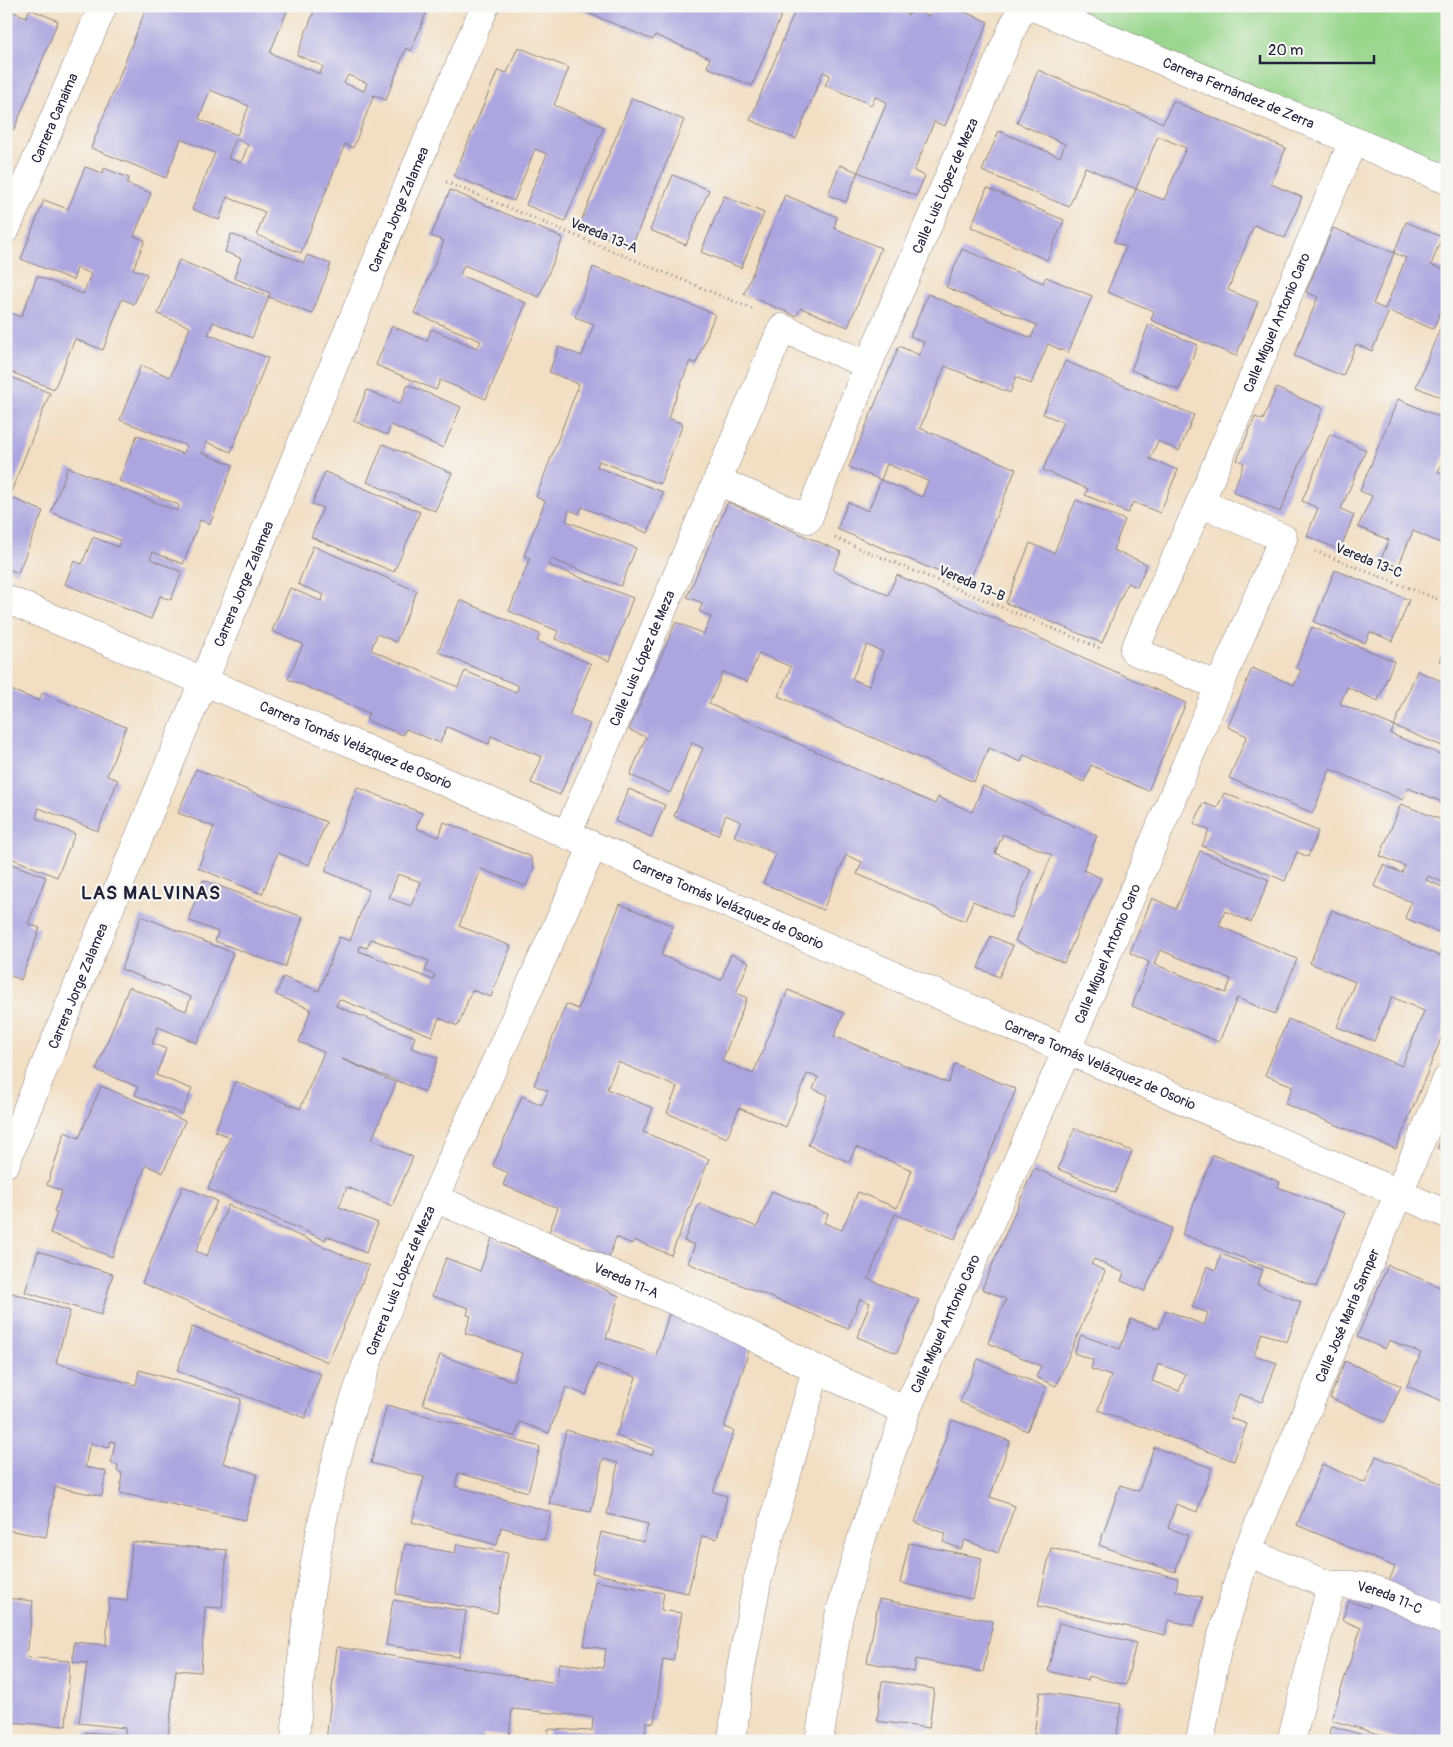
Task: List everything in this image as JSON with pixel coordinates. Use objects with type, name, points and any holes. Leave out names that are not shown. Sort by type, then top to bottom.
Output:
[{"type":"street","name":"Carrera Canaima","points":[[6,229],[103,6]]},
{"type":"street","name":"Carrera Jorge Zalamea","points":[[6,1163],[203,681],[415,169],[485,6]]},
{"type":"street","name":"Calle Luis López de Meza","points":[[808,519],[868,365],[1022,6]]},
{"type":"street","name":"Carrera Fernández de Zerra","points":[[1031,6],[1447,180]]},
{"type":"street","name":"Calle Miguel Antonio Caro","points":[[1134,651],[1200,503],[1354,141]]},
{"type":"street","name":"Calle Luis López de Meza","points":[[568,835],[782,328]]},
{"type":"street","points":[[782,328],[868,365]]},
{"type":"street","points":[[717,481],[808,519]]},
{"type":"street","points":[[1200,503],[1283,538]]},
{"type":"street","name":"Calle Miguel Antonio Caro","points":[[819,1741],[839,1616],[863,1534],[906,1411],[1068,1050],[1219,686],[1283,538]]},
{"type":"street","name":"Carrera Tomás Velázquez de Osorio","points":[[6,599],[568,835],[1447,1214]]},
{"type":"street","points":[[1134,651],[1219,686]]},
{"type":"street","name":"Carrera Luis López de Meza","points":[[295,1741],[301,1653],[314,1564],[329,1494],[352,1409],[370,1358],[434,1198],[593,846]]},
{"type":"street","name":"Calle José María Samper","points":[[1200,1741],[1216,1655],[1247,1552],[1447,1079]]},
{"type":"street","name":"Vereda 11-A","points":[[434,1198],[724,1322],[816,1369]]},
{"type":"street","points":[[732,1741],[739,1679],[757,1582],[816,1369]]},
{"type":"street","name":"Calle Miguel Antonio Caro","points":[[816,1369],[906,1411]]},
{"type":"street","points":[[1247,1552],[1331,1586],[1291,1741]]},
{"type":"street","name":"Vereda 11-C","points":[[1331,1586],[1349,1583],[1390,1596],[1447,1622]]},
{"type":"path","name":"Vereda 13-A","points":[[415,169],[767,315],[782,328]]},
{"type":"path","name":"Vereda 13-B","points":[[808,519],[818,531],[1114,654],[1134,651]]},
{"type":"path","name":"Vereda 13-C","points":[[1283,538],[1447,603]]},
{"type":"green space","points":[[1031,6],[1447,6],[1447,180]]},
{"type":"building","points":[[147,6],[289,6],[270,53],[320,74],[323,66],[297,55],[316,6],[429,6],[411,51],[406,48],[386,100],[374,95],[353,148],[345,144],[301,253],[257,235],[265,212],[227,197],[219,220],[192,209],[215,153],[181,139],[166,178],[91,148]],"holes":[[[348,75],[367,83],[364,91],[344,83]],[[210,90],[249,106],[237,135],[199,119]],[[236,139],[248,145],[241,163],[228,158]]]},
{"type":"building","points":[[571,6],[785,6],[752,86],[707,67],[710,58],[655,35],[653,40]]},
{"type":"building","points":[[797,6],[888,6],[909,15],[912,9],[929,16],[933,6],[951,6],[988,22],[945,126],[934,122],[914,171],[925,176],[916,196],[858,172],[887,102],[875,97],[872,105],[825,85],[830,75],[823,72],[796,139],[750,120]]},
{"type":"building","points":[[6,9],[26,17],[30,9],[58,21],[14,130],[6,126]]},
{"type":"building","points":[[518,47],[569,68],[554,105],[604,127],[565,221],[526,205],[547,154],[535,149],[514,201],[454,176],[498,70],[507,73]]},
{"type":"building","points":[[1038,70],[1163,123],[1173,101],[1286,148],[1271,184],[1302,197],[1285,238],[1254,225],[1228,290],[1258,302],[1236,356],[1151,320],[1154,311],[1107,292],[1126,247],[1114,242],[1136,189],[1085,167],[1069,207],[982,171],[999,131],[1060,157],[1065,144],[1017,123]],"holes":[[[1158,136],[1186,148],[1164,200],[1136,189]]]},
{"type":"building","points":[[632,98],[684,120],[631,248],[579,226]]},
{"type":"building","points":[[840,165],[858,172],[846,202],[828,195]]},
{"type":"building","points":[[85,167],[103,173],[104,168],[129,178],[127,184],[151,193],[134,236],[145,240],[133,269],[147,274],[134,304],[122,299],[103,350],[75,339],[54,389],[6,370],[6,311],[21,317],[37,276],[83,294],[91,274],[77,268],[73,280],[21,259],[44,200],[68,209]]},
{"type":"building","points":[[673,175],[709,190],[686,245],[650,230]]},
{"type":"building","points":[[987,188],[1064,220],[1047,260],[971,227]]},
{"type":"building","points":[[450,190],[563,238],[539,297],[464,265],[460,275],[526,303],[486,399],[440,380],[436,390],[376,365],[392,326],[427,341],[431,329],[477,348],[481,341],[414,313],[444,241],[431,236]]},
{"type":"building","points":[[785,195],[837,217],[834,228],[881,248],[848,327],[801,308],[796,316],[744,294]]},
{"type":"building","points":[[724,196],[764,213],[741,268],[701,252]]},
{"type":"building","points":[[1406,222],[1442,237],[1431,265],[1447,271],[1447,296],[1433,329],[1389,311],[1372,351],[1356,344],[1343,376],[1294,356],[1318,297],[1306,292],[1333,228],[1394,253]],"holes":[[[1394,253],[1406,258],[1385,309],[1373,304]]]},
{"type":"building","points":[[231,234],[304,263],[307,255],[331,264],[312,314],[269,297],[270,293],[234,278],[241,258],[225,252]]},
{"type":"building","points":[[962,249],[1043,283],[1046,277],[1092,296],[1068,353],[1048,344],[1031,384],[1016,377],[1010,393],[945,366],[920,428],[1016,469],[968,584],[837,529],[848,502],[868,511],[881,480],[849,467],[899,346],[919,355],[924,342],[910,336],[928,294],[1031,338],[1037,325],[946,287]],"holes":[[[887,464],[928,481],[922,497],[881,480]]]},
{"type":"building","points":[[179,260],[269,297],[252,338],[213,322],[208,334],[268,358],[231,452],[206,442],[202,453],[233,465],[210,524],[200,520],[183,564],[153,552],[150,559],[182,572],[171,600],[160,596],[151,619],[65,584],[74,561],[82,564],[93,537],[118,547],[120,540],[51,512],[68,467],[177,511],[179,505],[119,481],[137,435],[183,454],[187,446],[120,420],[141,365],[170,377],[190,327],[158,314]]},
{"type":"building","points":[[593,267],[715,314],[696,364],[690,361],[668,418],[683,424],[660,484],[599,461],[597,467],[663,492],[648,533],[582,507],[579,514],[569,510],[566,521],[636,548],[621,586],[551,559],[548,565],[633,598],[609,661],[555,639],[558,631],[509,611],[530,558],[524,556],[545,501],[536,497],[579,384],[549,372],[559,347],[582,356],[594,324],[575,317]]},
{"type":"building","points":[[1447,311],[1447,400],[1416,387]]},
{"type":"building","points":[[1149,324],[1198,345],[1179,390],[1131,370]]},
{"type":"building","points":[[1065,361],[1194,415],[1179,451],[1158,441],[1150,459],[1178,470],[1160,513],[1133,502],[1128,513],[1085,495],[1088,489],[1043,470],[1063,422],[1043,414]]},
{"type":"building","points":[[6,375],[50,393],[9,497],[43,511],[18,573],[6,568]]},
{"type":"building","points":[[408,385],[461,407],[443,448],[391,425],[387,435],[354,421],[367,390],[400,404]]},
{"type":"building","points":[[1276,388],[1323,408],[1280,512],[1233,492],[1244,463],[1237,460],[1255,417],[1263,420]]},
{"type":"building","points":[[1398,399],[1447,420],[1447,449],[1438,472],[1447,475],[1447,546],[1413,531],[1398,567],[1381,559],[1389,540],[1358,527],[1372,496],[1360,491]]},
{"type":"building","points":[[1330,434],[1366,450],[1341,509],[1354,515],[1340,550],[1307,536],[1318,508],[1302,501]]},
{"type":"building","points":[[383,444],[452,473],[435,511],[367,482]]},
{"type":"building","points":[[325,472],[420,512],[394,572],[311,537],[323,508],[312,504]]},
{"type":"building","points":[[1076,500],[1125,520],[1113,550],[1147,564],[1137,587],[1127,583],[1102,643],[1006,603],[1030,543],[1054,553]]},
{"type":"building","points":[[728,502],[841,552],[833,570],[888,595],[897,575],[1186,703],[1148,791],[1091,765],[1084,782],[1024,755],[1021,762],[989,748],[974,782],[778,696],[791,667],[759,653],[747,682],[723,672],[709,704],[935,804],[938,797],[972,812],[983,786],[1097,836],[1083,870],[1101,878],[1064,963],[1015,941],[1052,855],[1003,834],[995,853],[1031,869],[1011,918],[973,901],[965,921],[857,874],[862,862],[846,855],[823,910],[763,883],[776,854],[734,836],[741,822],[726,815],[718,835],[674,816],[703,748],[692,743],[670,793],[630,775],[646,737],[629,730],[676,622],[704,634],[711,617],[699,611],[703,603],[687,597]],"holes":[[[867,645],[883,652],[869,686],[852,679]]]},
{"type":"building","points":[[313,546],[417,591],[396,642],[377,634],[371,650],[458,687],[465,671],[516,692],[519,686],[438,652],[460,600],[540,634],[537,641],[591,664],[569,715],[590,724],[560,795],[531,783],[542,757],[491,736],[489,744],[447,727],[440,743],[406,729],[403,735],[366,720],[369,713],[288,679],[303,644],[272,631],[290,588],[321,601],[324,595],[298,584]]},
{"type":"building","points":[[1335,570],[1409,600],[1393,641],[1370,632],[1365,643],[1314,622]]},
{"type":"building","points":[[1312,627],[1394,661],[1378,701],[1347,687],[1340,704],[1394,726],[1391,734],[1447,757],[1447,804],[1408,788],[1403,800],[1330,769],[1313,813],[1229,778],[1247,736],[1228,727],[1252,668],[1294,685],[1301,670],[1296,668]]},
{"type":"building","points":[[1447,645],[1447,664],[1440,661]]},
{"type":"building","points":[[1417,671],[1447,683],[1447,748],[1394,726]]},
{"type":"building","points":[[6,688],[39,701],[42,693],[126,727],[107,776],[118,780],[98,831],[39,808],[36,818],[75,834],[57,877],[6,856]]},
{"type":"building","points":[[196,769],[326,822],[309,865],[278,853],[262,894],[198,868],[214,827],[178,813]]},
{"type":"building","points":[[357,787],[422,813],[416,828],[439,837],[444,822],[530,856],[534,867],[526,886],[481,869],[459,926],[511,946],[491,997],[472,990],[458,1026],[439,1018],[432,1036],[339,999],[336,1006],[415,1037],[411,1048],[438,1058],[425,1092],[342,1059],[396,1083],[372,1139],[413,1157],[392,1206],[347,1187],[339,1207],[378,1223],[366,1253],[327,1236],[325,1240],[208,1189],[230,1137],[215,1131],[235,1081],[300,1109],[324,1052],[299,1042],[311,1009],[276,995],[283,977],[319,991],[339,937],[350,941],[369,890],[325,871]],"holes":[[[398,874],[421,882],[411,906],[389,898]],[[371,939],[429,961],[425,971],[435,975],[433,980],[359,951],[360,946],[367,948]]]},
{"type":"building","points":[[629,789],[665,805],[651,837],[615,821]]},
{"type":"building","points":[[1224,793],[1318,831],[1308,857],[1297,852],[1285,881],[1202,846],[1209,830],[1194,824],[1203,803],[1217,808]]},
{"type":"building","points":[[1401,804],[1447,822],[1447,884],[1428,876],[1426,880],[1447,889],[1447,936],[1405,918],[1411,902],[1374,886],[1383,865],[1402,873],[1405,866],[1380,856]]},
{"type":"building","points":[[1200,851],[1269,880],[1251,922],[1225,911],[1219,926],[1297,959],[1275,1014],[1237,998],[1219,1042],[1132,1006],[1149,962],[1130,953],[1152,898],[1176,909]],"holes":[[[1160,950],[1231,979],[1226,993],[1154,964]]]},
{"type":"building","points":[[6,862],[46,877],[28,924],[40,928],[21,980],[6,974]]},
{"type":"building","points":[[203,880],[303,917],[285,967],[215,941],[218,932],[188,920]]},
{"type":"building","points":[[620,904],[673,926],[661,955],[721,980],[731,954],[749,962],[736,993],[747,998],[722,1061],[753,1074],[788,990],[844,1013],[834,1036],[948,1083],[955,1064],[1016,1089],[955,1239],[895,1214],[868,1279],[919,1300],[897,1353],[857,1337],[870,1303],[860,1299],[848,1329],[688,1263],[695,1245],[684,1241],[699,1203],[757,1227],[772,1191],[828,1214],[824,1223],[842,1230],[858,1192],[897,1208],[912,1170],[856,1147],[849,1162],[808,1145],[828,1095],[813,1089],[818,1077],[807,1074],[786,1127],[739,1108],[727,1138],[667,1113],[677,1087],[618,1062],[607,1089],[653,1108],[643,1132],[709,1159],[671,1255],[634,1240],[632,1244],[616,1237],[609,1257],[549,1232],[558,1208],[503,1185],[508,1173],[493,1166],[522,1096],[542,1105],[548,1091],[534,1085],[566,1004],[578,1009]]},
{"type":"building","points":[[1332,910],[1440,956],[1443,946],[1447,948],[1447,1024],[1396,1149],[1285,1104],[1293,1086],[1265,1075],[1288,1019],[1402,1066],[1424,1011],[1392,997],[1374,1041],[1337,1027],[1355,982],[1310,963]]},
{"type":"building","points":[[141,916],[233,953],[197,1043],[158,1027],[152,1043],[166,1049],[156,1075],[192,1089],[182,1114],[135,1095],[138,1087],[96,1070],[129,987],[186,1011],[191,997],[121,969]]},
{"type":"building","points":[[991,936],[1013,946],[999,977],[978,968]]},
{"type":"building","points":[[101,1086],[185,1121],[163,1173],[146,1165],[112,1257],[50,1233],[57,1212],[54,1211],[62,1191],[47,1185],[65,1132],[79,1138]]},
{"type":"building","points":[[1447,1124],[1447,1152],[1437,1148]]},
{"type":"building","points":[[1075,1128],[1132,1151],[1115,1193],[1058,1169]]},
{"type":"building","points":[[1213,1155],[1280,1182],[1278,1187],[1345,1213],[1316,1287],[1182,1234]]},
{"type":"building","points":[[1034,1168],[1172,1228],[1145,1291],[1121,1281],[1124,1273],[1094,1259],[1091,1264],[1105,1271],[1056,1386],[1036,1377],[1041,1366],[988,1343],[1006,1299],[982,1289]]},
{"type":"building","points":[[183,1186],[217,1201],[196,1251],[207,1256],[228,1205],[369,1266],[328,1362],[142,1283]]},
{"type":"building","points":[[492,1238],[619,1296],[606,1338],[656,1355],[669,1314],[752,1342],[724,1427],[734,1431],[713,1492],[727,1496],[717,1539],[702,1536],[688,1593],[592,1573],[601,1532],[644,1542],[648,1524],[607,1514],[618,1463],[603,1459],[591,1512],[549,1504],[566,1430],[652,1455],[654,1449],[616,1436],[636,1377],[597,1364],[586,1395],[566,1387],[549,1433],[520,1422],[515,1437],[423,1404],[440,1355],[513,1381],[522,1353],[465,1333],[471,1316],[467,1315],[469,1308],[432,1296],[446,1258],[480,1271]]},
{"type":"building","points":[[38,1251],[113,1274],[101,1315],[25,1292]]},
{"type":"building","points":[[1221,1254],[1263,1270],[1257,1285],[1301,1302],[1287,1342],[1262,1333],[1254,1355],[1277,1363],[1262,1402],[1239,1394],[1230,1418],[1247,1424],[1234,1461],[1098,1410],[1111,1376],[1091,1369],[1093,1360],[1074,1353],[1081,1335],[1120,1349],[1131,1319],[1159,1329],[1166,1310],[1204,1325],[1208,1313],[1192,1307],[1207,1266],[1216,1270]],"holes":[[[1158,1364],[1186,1374],[1179,1391],[1152,1381]]]},
{"type":"building","points":[[1388,1265],[1447,1290],[1443,1301],[1447,1302],[1447,1403],[1407,1386],[1421,1353],[1389,1340],[1385,1349],[1357,1337]]},
{"type":"building","points":[[6,1291],[70,1311],[56,1363],[136,1385],[139,1370],[241,1399],[223,1463],[257,1474],[245,1520],[120,1493],[122,1473],[117,1471],[118,1465],[111,1463],[115,1442],[111,1441],[109,1448],[90,1443],[85,1467],[106,1471],[102,1496],[55,1487],[46,1537],[7,1530]]},
{"type":"building","points":[[192,1327],[321,1374],[305,1418],[177,1371]]},
{"type":"building","points":[[978,1359],[1046,1387],[1027,1431],[960,1402]]},
{"type":"building","points":[[1345,1361],[1401,1386],[1385,1422],[1330,1398]]},
{"type":"building","points":[[387,1405],[540,1447],[528,1492],[458,1473],[455,1486],[551,1512],[544,1540],[501,1527],[497,1545],[412,1522],[424,1477],[371,1463]]},
{"type":"building","points":[[952,1420],[1010,1441],[990,1497],[1015,1506],[998,1553],[965,1540],[961,1549],[943,1542],[946,1534],[915,1522]]},
{"type":"building","points":[[1154,1447],[1212,1468],[1197,1512],[1176,1504],[1168,1528],[1188,1535],[1175,1572],[1099,1545],[1120,1485],[1139,1491]]},
{"type":"building","points":[[1376,1456],[1447,1486],[1447,1615],[1385,1590],[1395,1567],[1297,1525],[1322,1464],[1365,1483]]},
{"type":"building","points":[[132,1542],[227,1550],[222,1608],[205,1607],[201,1672],[176,1670],[168,1738],[192,1741],[84,1741],[85,1732],[125,1735],[125,1728],[79,1723],[87,1663],[73,1662],[74,1642],[106,1645],[109,1599],[127,1601]]},
{"type":"building","points":[[909,1543],[982,1558],[973,1599],[900,1583]]},
{"type":"building","points":[[405,1544],[455,1553],[457,1544],[508,1553],[497,1613],[396,1594]]},
{"type":"building","points":[[1051,1548],[1178,1578],[1176,1591],[1202,1597],[1194,1626],[1168,1620],[1165,1635],[1038,1606]]},
{"type":"building","points":[[595,1581],[664,1593],[661,1610],[682,1613],[673,1661],[663,1659],[654,1723],[646,1722],[645,1741],[548,1741],[548,1729],[592,1731],[593,1717],[512,1709],[509,1737],[483,1734],[483,1741],[326,1741],[337,1647],[557,1683],[559,1663],[603,1668],[606,1649],[584,1646]]},
{"type":"building","points":[[6,1598],[33,1601],[27,1657],[70,1661],[66,1726],[6,1722]]},
{"type":"building","points":[[879,1599],[993,1621],[983,1672],[916,1659],[914,1672],[867,1662]]},
{"type":"building","points":[[393,1600],[466,1611],[459,1657],[386,1645]]},
{"type":"building","points":[[1349,1601],[1369,1608],[1371,1601],[1447,1633],[1447,1726],[1443,1741],[1403,1741],[1331,1720],[1361,1628],[1342,1620]]},
{"type":"building","points":[[1059,1623],[1136,1643],[1126,1685],[1089,1676],[1088,1681],[1048,1671]]},
{"type":"building","points":[[882,1681],[934,1689],[929,1728],[877,1721]]},
{"type":"building","points":[[1040,1692],[1121,1704],[1116,1741],[1069,1741],[1034,1735]]},
{"type":"building","points":[[1332,1726],[1380,1740],[1380,1741],[1328,1741]]},
{"type":"district","name":"LAS MALVINAS","points":[[151,892]]}]
